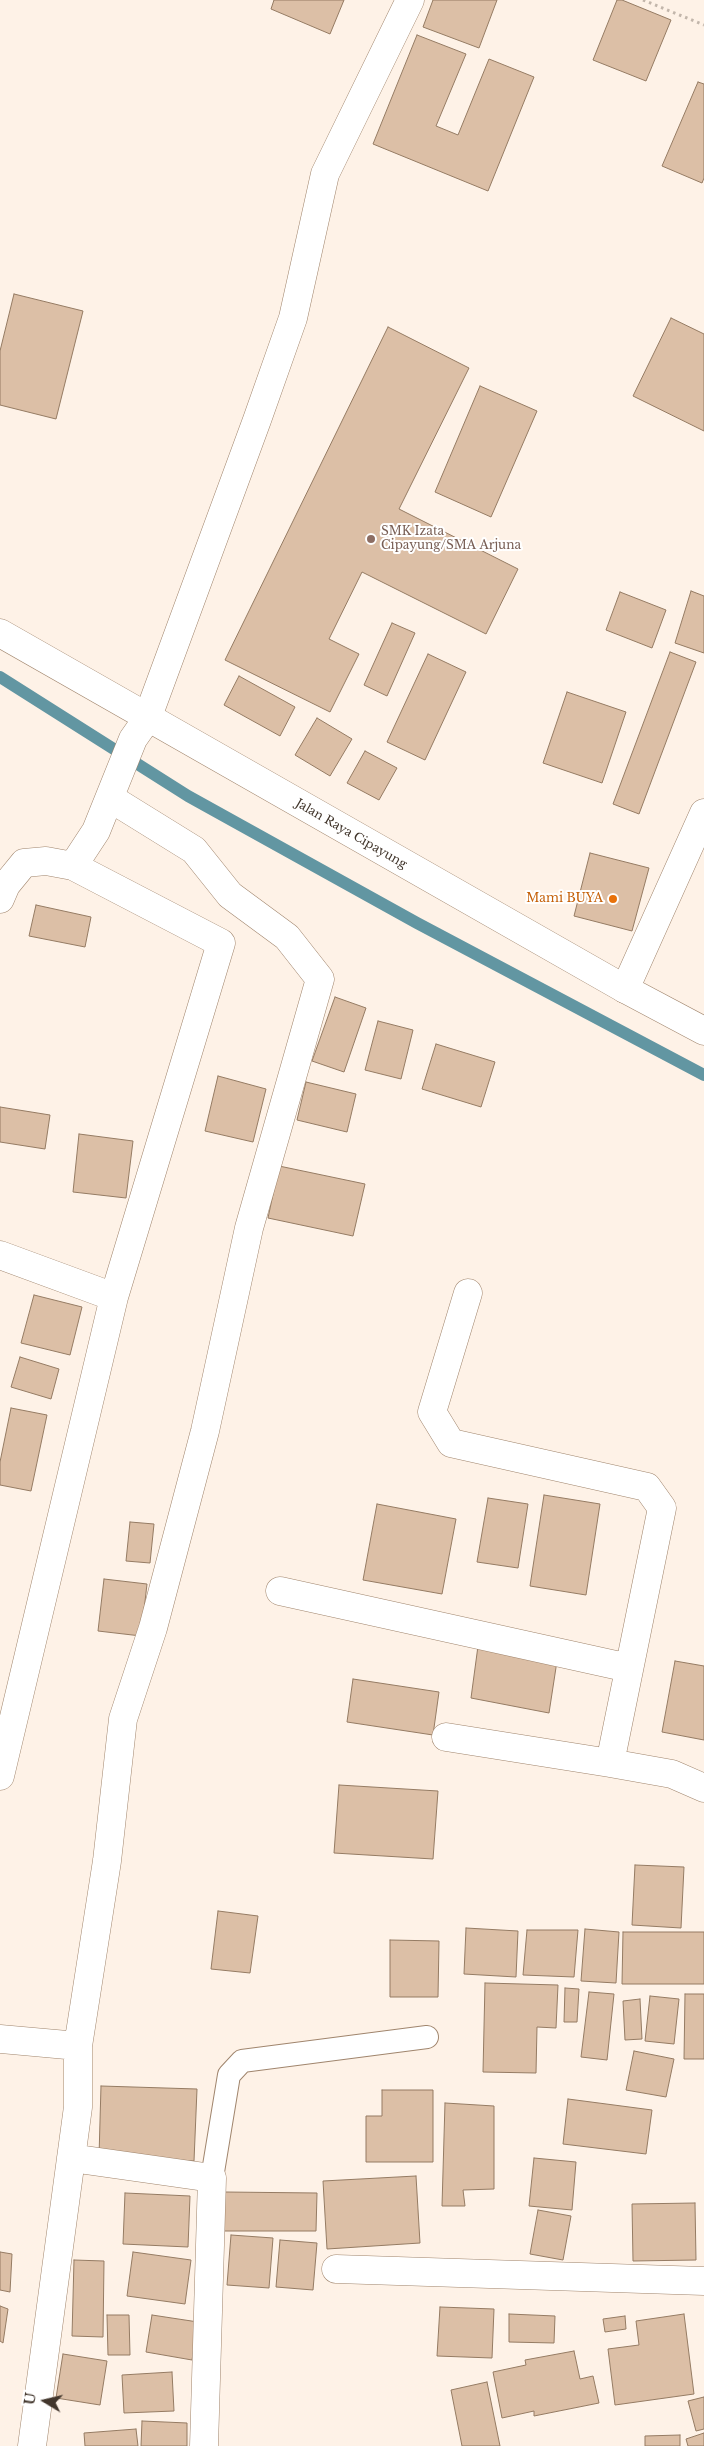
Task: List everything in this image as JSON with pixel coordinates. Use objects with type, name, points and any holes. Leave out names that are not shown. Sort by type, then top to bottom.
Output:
[{"type":"street","points":[[73,866],[96,831],[140,729],[293,318],[325,174],[410,0]]},
{"type":"street","name":"Jalan Raya Cipayung","points":[[0,633],[140,729],[704,1031]]},
{"type":"street","points":[[32,2446],[78,2106],[78,2046],[107,1861],[123,1719],[153,1628],[206,1431],[249,1228],[320,979],[287,937],[230,895],[194,850],[110,798]]},
{"type":"street","points":[[625,989],[704,813]]},
{"type":"street","points":[[0,899],[6,885],[24,863],[46,861],[73,866],[221,943],[114,1297],[0,1776]]},
{"type":"street","points":[[0,1255],[114,1297]]},
{"type":"street","points":[[468,1293],[432,1412],[451,1443],[647,1487],[662,1508],[610,1764]]},
{"type":"street","points":[[280,1591],[629,1668]]},
{"type":"street","points":[[446,1737],[672,1774],[704,1788]]},
{"type":"street","points":[[0,2039],[78,2046]]},
{"type":"street","points":[[71,2158],[212,2178],[204,2446]]},
{"type":"street","points":[[336,2269],[704,2281]]},
{"type":"lane","points":[[212,2178],[229,2075],[242,2062],[427,2037]]},
{"type":"path","points":[[643,0],[704,25]]},
{"type":"building","points":[[274,0],[344,0],[330,34],[271,9]]},
{"type":"building","points":[[433,0],[497,0],[479,48],[423,27]]},
{"type":"building","points":[[617,0],[622,0],[671,20],[646,81],[593,60]]},
{"type":"building","points":[[417,35],[466,54],[436,126],[458,135],[489,59],[534,77],[488,191],[373,144]]},
{"type":"building","points":[[698,82],[704,84],[704,178],[702,183],[662,166]]},
{"type":"building","points":[[14,294],[83,311],[56,419],[0,405],[0,351]]},
{"type":"building","points":[[671,318],[704,334],[704,431],[633,396]]},
{"type":"building","name":"SMK Izata Cipayung/SMA Arjuna","points":[[388,327],[469,368],[399,509],[518,569],[486,634],[362,572],[329,639],[359,654],[330,712],[225,660]]},
{"type":"building","points":[[480,386],[537,411],[491,517],[435,492]]},
{"type":"building","points":[[691,591],[704,596],[704,653],[675,643]]},
{"type":"building","points":[[620,592],[666,610],[652,648],[606,630]]},
{"type":"building","points":[[392,623],[415,633],[387,696],[364,685]]},
{"type":"building","points":[[670,652],[696,662],[639,814],[613,804]]},
{"type":"building","points":[[428,654],[466,672],[425,760],[387,742]]},
{"type":"building","points":[[239,676],[295,707],[280,736],[224,705]]},
{"type":"building","points":[[567,692],[626,712],[602,783],[543,763]]},
{"type":"building","points":[[317,718],[352,739],[330,776],[295,755]]},
{"type":"building","points":[[365,751],[397,768],[379,800],[347,783]]},
{"type":"building","points":[[590,853],[649,868],[632,931],[574,916]]},
{"type":"building","points":[[36,905],[91,917],[85,947],[29,936]]},
{"type":"building","points":[[335,997],[366,1008],[344,1072],[312,1061]]},
{"type":"building","points":[[378,1021],[413,1030],[401,1079],[365,1070]]},
{"type":"building","points":[[436,1044],[495,1062],[481,1107],[422,1089]]},
{"type":"building","points":[[218,1076],[266,1089],[253,1142],[205,1131]]},
{"type":"building","points":[[306,1082],[356,1094],[347,1132],[297,1120]]},
{"type":"building","points":[[0,1107],[50,1115],[45,1149],[0,1142]]},
{"type":"building","points":[[79,1134],[133,1141],[126,1198],[73,1192]]},
{"type":"building","points":[[279,1166],[365,1184],[353,1236],[268,1218]]},
{"type":"building","points":[[34,1295],[82,1307],[70,1355],[21,1343]]},
{"type":"building","points":[[20,1357],[59,1369],[51,1399],[11,1387]]},
{"type":"building","points":[[11,1408],[47,1415],[31,1491],[0,1485],[0,1462]]},
{"type":"building","points":[[544,1495],[600,1504],[586,1595],[530,1586]]},
{"type":"building","points":[[488,1498],[528,1504],[518,1568],[477,1562]]},
{"type":"building","points":[[377,1504],[456,1519],[442,1594],[363,1580]]},
{"type":"building","points":[[130,1522],[154,1524],[150,1563],[126,1561]]},
{"type":"building","points":[[104,1579],[147,1584],[141,1636],[98,1631]]},
{"type":"building","points":[[478,1646],[557,1661],[549,1713],[471,1698]]},
{"type":"building","points":[[675,1661],[704,1666],[704,1740],[662,1732]]},
{"type":"building","points":[[353,1679],[439,1692],[433,1735],[347,1722]]},
{"type":"building","points":[[339,1785],[438,1791],[433,1859],[334,1853]]},
{"type":"building","points":[[635,1865],[684,1867],[681,1928],[632,1925]]},
{"type":"building","points":[[218,1911],[258,1916],[250,1973],[211,1969]]},
{"type":"building","points":[[466,1928],[518,1931],[516,1977],[464,1974]]},
{"type":"building","points":[[585,1929],[619,1932],[616,1983],[581,1981]]},
{"type":"building","points":[[527,1930],[578,1930],[574,1977],[523,1975]]},
{"type":"building","points":[[623,1932],[704,1932],[704,1984],[622,1984]]},
{"type":"building","points":[[390,1940],[439,1941],[438,1997],[390,1997]]},
{"type":"building","points":[[485,1983],[558,1985],[556,2028],[537,2027],[536,2073],[483,2072]]},
{"type":"building","points":[[565,1988],[579,1989],[577,2022],[564,2022]]},
{"type":"building","points":[[589,1992],[614,1994],[607,2060],[581,2057]]},
{"type":"building","points":[[685,1994],[704,1994],[704,2059],[684,2059]]},
{"type":"building","points":[[650,1996],[679,1999],[674,2044],[645,2041]]},
{"type":"building","points":[[640,1999],[642,2039],[625,2040],[623,2001]]},
{"type":"building","points":[[634,2051],[674,2059],[666,2097],[626,2090]]},
{"type":"building","points":[[101,2086],[197,2089],[194,2161],[99,2157]]},
{"type":"building","points":[[382,2090],[433,2090],[433,2162],[366,2162],[366,2116],[382,2116]]},
{"type":"building","points":[[568,2099],[652,2110],[646,2154],[563,2144]]},
{"type":"building","points":[[445,2103],[494,2106],[494,2189],[463,2190],[465,2206],[442,2206]]},
{"type":"building","points":[[534,2158],[576,2162],[572,2210],[529,2206]]},
{"type":"building","points":[[416,2176],[420,2243],[327,2249],[323,2181]]},
{"type":"building","points":[[224,2192],[317,2193],[316,2231],[224,2231]]},
{"type":"building","points":[[125,2193],[190,2196],[188,2247],[123,2244]]},
{"type":"building","points":[[695,2203],[696,2260],[633,2261],[632,2204]]},
{"type":"building","points":[[538,2210],[571,2216],[563,2260],[530,2254]]},
{"type":"building","points":[[231,2235],[273,2238],[269,2288],[227,2285]]},
{"type":"building","points":[[280,2240],[317,2243],[313,2290],[276,2287]]},
{"type":"building","points":[[0,2252],[12,2254],[10,2292],[0,2290]]},
{"type":"building","points":[[133,2252],[191,2260],[185,2304],[127,2296]]},
{"type":"building","points":[[74,2260],[104,2261],[103,2337],[72,2336]]},
{"type":"building","points":[[0,2306],[8,2309],[3,2343],[0,2341]]},
{"type":"building","points":[[440,2307],[494,2309],[492,2358],[437,2356]]},
{"type":"building","points":[[509,2314],[555,2316],[554,2343],[509,2342]]},
{"type":"building","points":[[684,2314],[694,2394],[615,2405],[608,2349],[639,2345],[636,2321]]},
{"type":"building","points":[[107,2315],[129,2315],[130,2355],[108,2355]]},
{"type":"building","points":[[152,2315],[198,2322],[192,2360],[146,2352]]},
{"type":"building","points":[[625,2316],[626,2329],[605,2332],[603,2319]]},
{"type":"building","points":[[574,2351],[580,2379],[593,2376],[599,2403],[534,2416],[534,2411],[502,2418],[493,2372],[526,2365],[525,2360]]},
{"type":"building","points":[[63,2354],[107,2361],[100,2405],[56,2398]]},
{"type":"building","points":[[172,2372],[174,2411],[124,2413],[122,2375]]},
{"type":"building","points":[[487,2382],[500,2446],[462,2446],[451,2390]]},
{"type":"building","points":[[704,2397],[704,2429],[696,2431],[688,2401]]},
{"type":"building","points":[[142,2421],[187,2423],[187,2446],[141,2446]]},
{"type":"building","points":[[136,2429],[138,2446],[85,2446],[84,2433]]},
{"type":"building","points":[[704,2433],[704,2446],[688,2446],[686,2439]]},
{"type":"building","points":[[680,2435],[680,2446],[645,2446],[645,2436]]},
{"type":"waterway","points":[[0,677],[188,796],[417,923],[704,1075]]},
{"type":"place","name":"SMK Izata Cipayung/SMA Arjuna","points":[[371,539]]},
{"type":"place","name":"Mami BUYA","points":[[613,899]]}]
